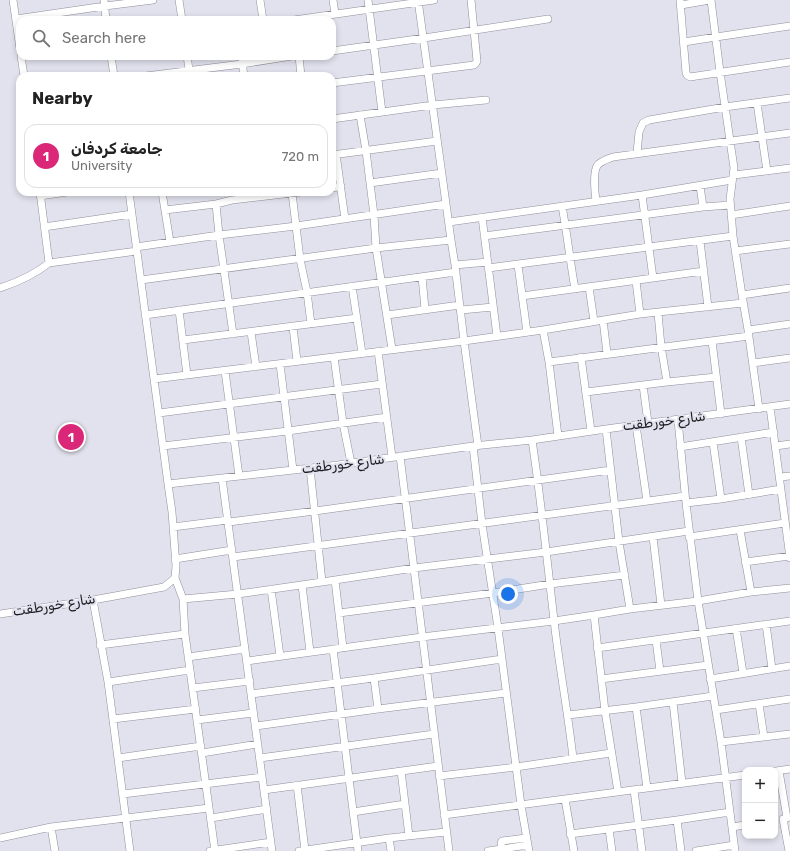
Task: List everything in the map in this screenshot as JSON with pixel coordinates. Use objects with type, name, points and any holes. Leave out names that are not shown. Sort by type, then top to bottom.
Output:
[{"type":"street","points":[[13,0],[16,19]]},
{"type":"street","points":[[48,16],[104,3],[153,0]]},
{"type":"street","points":[[179,0],[181,16]]},
{"type":"street","points":[[260,0],[262,16]]},
{"type":"street","points":[[333,0],[335,14]]},
{"type":"street","points":[[368,0],[382,112]]},
{"type":"street","points":[[321,16],[434,0]]},
{"type":"street","points":[[336,83],[474,65],[477,61],[471,0]]},
{"type":"street","points":[[759,409],[733,236],[730,205],[734,168],[720,72],[716,37],[710,0],[681,3],[686,73],[690,77],[720,72],[790,62]]},
{"type":"street","points":[[419,1],[437,141],[456,269],[476,446],[478,489],[482,524],[498,628],[520,805],[527,845],[488,851]]},
{"type":"street","points":[[104,3],[106,16]]},
{"type":"street","points":[[336,50],[548,19]]},
{"type":"street","points":[[684,42],[790,26]]},
{"type":"street","points":[[22,60],[23,72]]},
{"type":"street","points":[[112,60],[113,72]]},
{"type":"street","points":[[188,60],[190,72]]},
{"type":"street","points":[[194,72],[237,60]]},
{"type":"street","points":[[241,60],[243,72]]},
{"type":"street","points":[[299,60],[301,72]]},
{"type":"street","points":[[637,153],[639,132],[643,123],[649,120],[790,98]]},
{"type":"street","points":[[336,118],[433,105],[486,100]]},
{"type":"street","points":[[757,103],[767,171]]},
{"type":"street","points":[[360,115],[374,215],[376,248],[392,349]]},
{"type":"street","points":[[596,201],[596,167],[600,163],[614,157],[790,133]]},
{"type":"street","points":[[336,155],[437,141]]},
{"type":"street","points":[[336,165],[345,219]]},
{"type":"street","points":[[449,222],[700,186],[767,171],[790,168]]},
{"type":"street","points":[[370,183],[442,173]]},
{"type":"street","points":[[336,187],[340,186]]},
{"type":"street","points":[[700,186],[703,207]]},
{"type":"street","points":[[642,195],[653,278]]},
{"type":"street","points":[[40,196],[49,263]]},
{"type":"street","points":[[130,196],[168,484],[176,566],[175,578],[182,599],[188,657],[211,818],[213,851],[271,842]]},
{"type":"street","points":[[163,196],[170,242]]},
{"type":"street","points":[[232,196],[232,200]]},
{"type":"street","points":[[165,210],[216,204],[261,196]]},
{"type":"street","points":[[292,196],[300,259],[307,292],[311,324]]},
{"type":"street","points":[[216,204],[233,334]]},
{"type":"street","points":[[0,288],[19,281],[40,270],[49,263],[137,249],[170,242],[296,226],[446,204]]},
{"type":"street","points":[[484,236],[645,214],[730,205]]},
{"type":"street","points":[[562,206],[575,289]]},
{"type":"street","points":[[731,215],[790,206]]},
{"type":"street","points":[[44,227],[132,214]]},
{"type":"street","points":[[482,217],[497,336]]},
{"type":"street","points":[[145,315],[422,277],[456,269],[488,265],[518,265],[733,236]]},
{"type":"street","points":[[141,280],[376,248],[451,240]]},
{"type":"street","points":[[700,241],[708,307]]},
{"type":"street","points":[[735,251],[790,244]]},
{"type":"street","points":[[518,265],[527,332]]},
{"type":"street","points":[[522,296],[704,271]]},
{"type":"street","points":[[422,277],[426,309]]},
{"type":"street","points":[[636,280],[640,314]]},
{"type":"street","points":[[352,286],[362,353]]},
{"type":"street","points":[[589,287],[594,321]]},
{"type":"street","points":[[742,295],[790,288]]},
{"type":"street","points":[[154,380],[464,341],[640,314],[743,303]]},
{"type":"street","points":[[387,315],[426,309],[493,307]]},
{"type":"street","points":[[179,310],[187,375]]},
{"type":"street","points":[[658,313],[661,346],[667,382]]},
{"type":"street","points":[[183,340],[356,318]]},
{"type":"street","points":[[603,320],[607,354]]},
{"type":"street","points":[[549,362],[661,346],[712,341],[790,324]]},
{"type":"street","points":[[293,327],[297,361]]},
{"type":"street","points":[[543,330],[549,362],[558,436]]},
{"type":"street","points":[[251,332],[256,367]]},
{"type":"street","points":[[712,341],[721,414]]},
{"type":"street","points":[[378,351],[387,417],[405,499],[449,851]]},
{"type":"street","points":[[334,357],[343,423],[351,463]]},
{"type":"street","points":[[581,357],[591,431]]},
{"type":"street","points":[[753,363],[790,358]]},
{"type":"street","points":[[280,364],[293,470]]},
{"type":"street","points":[[225,371],[239,476]]},
{"type":"street","points":[[586,392],[716,376]]},
{"type":"street","points":[[159,413],[230,405],[382,384]]},
{"type":"street","points":[[643,385],[648,423]]},
{"type":"street","name":"شارع خورطقت","points":[[168,484],[532,440],[790,404]]},
{"type":"street","points":[[745,562],[790,557],[770,407]]},
{"type":"street","points":[[163,446],[387,417]]},
{"type":"street","points":[[678,420],[685,499],[702,633],[721,742],[735,848],[696,851]]},
{"type":"street","points":[[636,425],[647,501]]},
{"type":"street","points":[[606,429],[612,470],[614,506],[630,609]]},
{"type":"street","points":[[680,447],[774,432]]},
{"type":"street","points":[[741,437],[749,494]]},
{"type":"street","points":[[532,440],[554,621],[573,758]]},
{"type":"street","points":[[713,442],[721,499]]},
{"type":"street","points":[[776,446],[790,444]]},
{"type":"street","points":[[310,468],[322,582]]},
{"type":"street","points":[[173,527],[315,511],[612,470]]},
{"type":"street","points":[[780,477],[790,476]]},
{"type":"street","points":[[222,478],[272,851]]},
{"type":"street","points":[[175,559],[318,546],[647,501],[721,499],[782,489]]},
{"type":"street","points":[[182,599],[238,594],[414,568],[653,537],[740,530],[785,523]]},
{"type":"street","points":[[740,530],[751,592]]},
{"type":"street","points":[[653,537],[661,605]]},
{"type":"street","points":[[339,613],[625,575]]},
{"type":"street","name":"شارع خورطقت","points":[[0,614],[93,600],[164,587],[175,578]]},
{"type":"street","points":[[335,580],[343,648]]},
{"type":"street","points":[[302,585],[310,652]]},
{"type":"street","points":[[247,661],[554,621],[751,592],[790,588]]},
{"type":"street","points":[[270,589],[280,656]]},
{"type":"street","points":[[93,600],[100,645],[108,682],[130,851]]},
{"type":"street","points":[[594,615],[604,711],[618,792]]},
{"type":"street","points":[[597,648],[790,621]]},
{"type":"street","points":[[766,624],[772,669]]},
{"type":"street","points":[[736,628],[744,673]]},
{"type":"street","points":[[100,645],[185,634]]},
{"type":"street","points":[[656,640],[660,671]]},
{"type":"street","points":[[188,657],[245,649]]},
{"type":"street","points":[[333,649],[358,851]]},
{"type":"street","points":[[251,694],[426,671],[502,659]]},
{"type":"street","points":[[601,679],[708,665]]},
{"type":"street","points":[[710,679],[790,666]]},
{"type":"street","points":[[108,682],[190,670]]},
{"type":"street","points":[[374,678],[378,709]]},
{"type":"street","points":[[193,688],[250,681]]},
{"type":"street","points":[[256,726],[378,709],[506,694]]},
{"type":"street","points":[[568,716],[713,696]]},
{"type":"street","points":[[716,710],[790,699]]},
{"type":"street","points":[[673,702],[682,783]]},
{"type":"street","points":[[759,704],[764,737]]},
{"type":"street","points":[[636,707],[647,788]]},
{"type":"street","points":[[113,719],[196,708]]},
{"type":"street","points":[[197,720],[253,713]]},
{"type":"street","points":[[260,758],[434,734]]},
{"type":"street","points":[[721,742],[790,734]]},
{"type":"street","points":[[118,758],[258,744]]},
{"type":"street","points":[[439,776],[516,767],[611,753]]},
{"type":"street","points":[[264,790],[438,766]]},
{"type":"street","points":[[778,771],[790,769]]},
{"type":"street","points":[[401,771],[409,836]]},
{"type":"street","points":[[444,815],[742,775]]},
{"type":"street","points":[[123,794],[262,777]]},
{"type":"street","points":[[778,778],[789,851]]},
{"type":"street","points":[[297,785],[302,851],[390,838],[446,832]]},
{"type":"street","points":[[634,790],[642,851]]},
{"type":"street","points":[[565,799],[574,851]]},
{"type":"street","points":[[353,812],[405,804]]},
{"type":"street","points":[[0,838],[52,827],[209,808]]},
{"type":"street","points":[[211,818],[267,809]]},
{"type":"street","points":[[570,834],[730,812]]},
{"type":"street","points":[[677,820],[681,851]]},
{"type":"street","points":[[732,827],[742,825]]},
{"type":"street","points":[[52,827],[55,851]]},
{"type":"street","points":[[609,829],[612,851]]},
{"type":"street","points":[[390,838],[391,851]]},
{"type":"place","name":"جامعة كردفان","points":[[71,437]]}]
